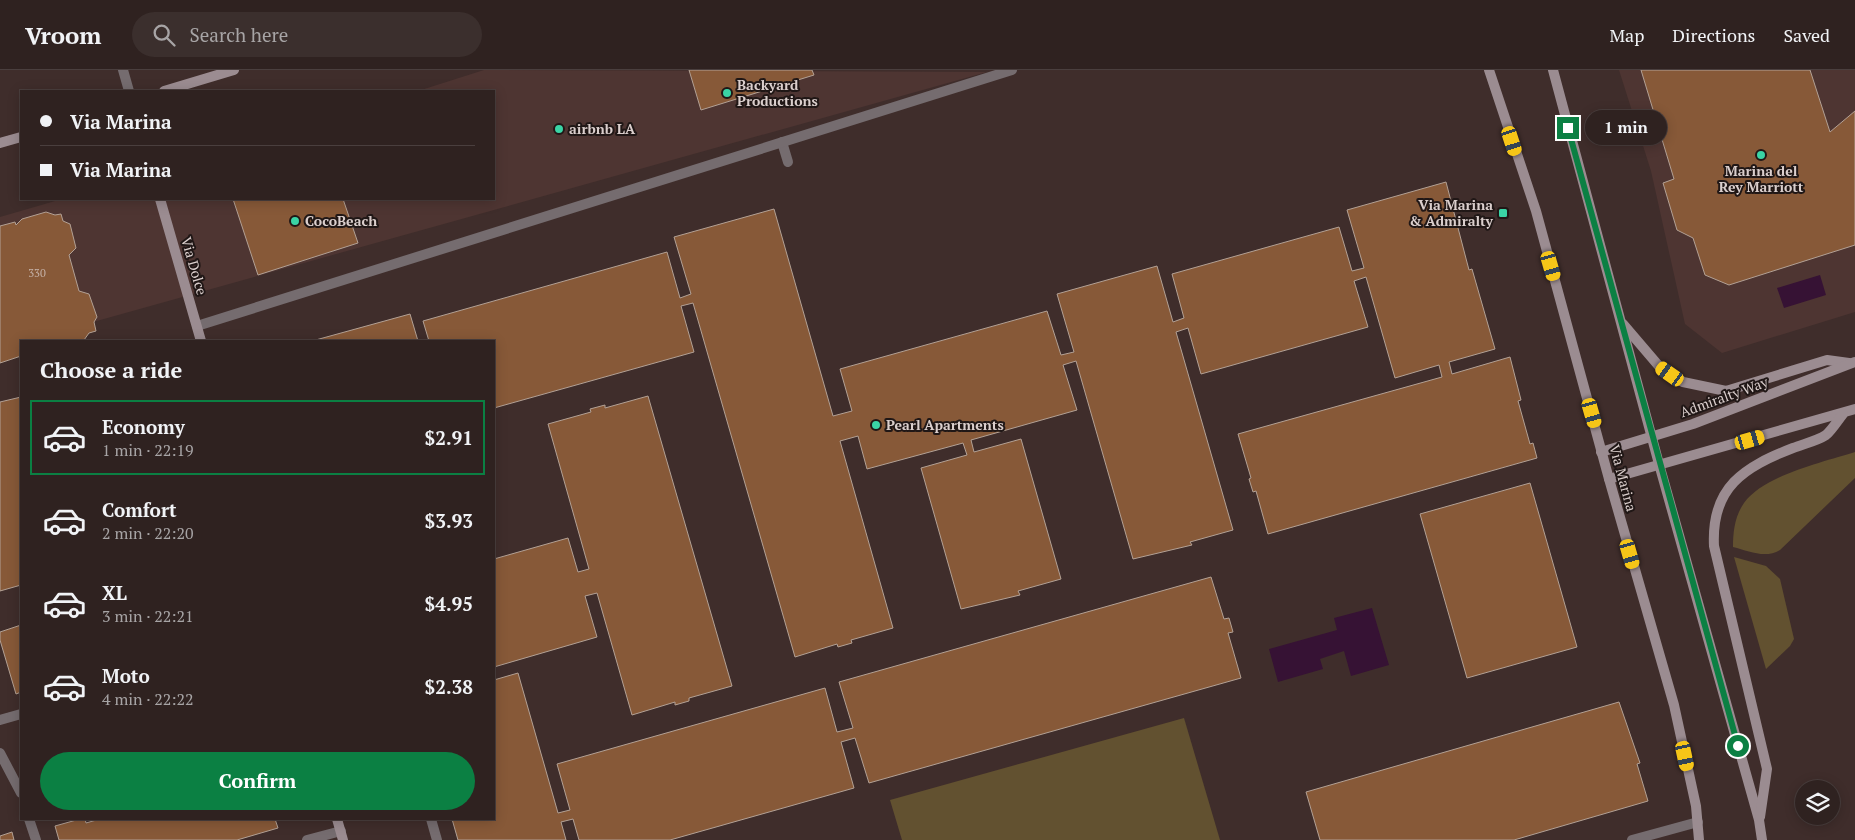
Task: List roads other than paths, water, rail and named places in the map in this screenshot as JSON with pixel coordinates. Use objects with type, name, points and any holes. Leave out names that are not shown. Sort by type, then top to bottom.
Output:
[{"type":"street","points":[[123,70],[129,90]]},
{"type":"street","points":[[167,90],[234,70]]},
{"type":"street","points":[[197,326],[1012,70]]},
{"type":"street","name":"Via Marina","points":[[1489,70],[1536,211],[1601,452],[1674,705],[1698,822],[1699,840]]},
{"type":"street","points":[[1553,70],[1659,464],[1760,820],[1762,840]]},
{"type":"street","points":[[0,143],[20,137]]},
{"type":"street","points":[[782,142],[788,162]]},
{"type":"street","name":"Via Dolce","points":[[160,200],[202,340]]},
{"type":"street","points":[[1620,321],[1658,365],[1683,382],[1726,391],[1827,360],[1854,362]]},
{"type":"street","name":"Admiralty Way","points":[[1601,452],[1652,437],[1854,362]]},
{"type":"street","points":[[1609,479],[1844,414],[1855,409]]},
{"type":"street","points":[[1760,820],[1767,769],[1714,546],[1715,519],[1724,495],[1736,478],[1753,465],[1826,434],[1844,414]]},
{"type":"street","points":[[0,720],[20,714]]},
{"type":"street","points":[[0,753],[20,791]]},
{"type":"street","points":[[29,820],[36,840]]},
{"type":"street","points":[[308,840],[342,835],[337,820]]},
{"type":"street","points":[[431,820],[437,840]]},
{"type":"street","points":[[1632,840],[1698,822]]},
{"type":"place","name":"Backyard Productions","points":[[727,93]]},
{"type":"place","name":"airbnb LA","points":[[559,129]]},
{"type":"place","name":"Marina del Rey Marriott","points":[[1761,155]]},
{"type":"place","name":"Via Marina & Admiralty","points":[[1503,213]]},
{"type":"place","name":"CocoBeach","points":[[295,221]]},
{"type":"place","name":"Pearl Apartments","points":[[876,425]]}]
